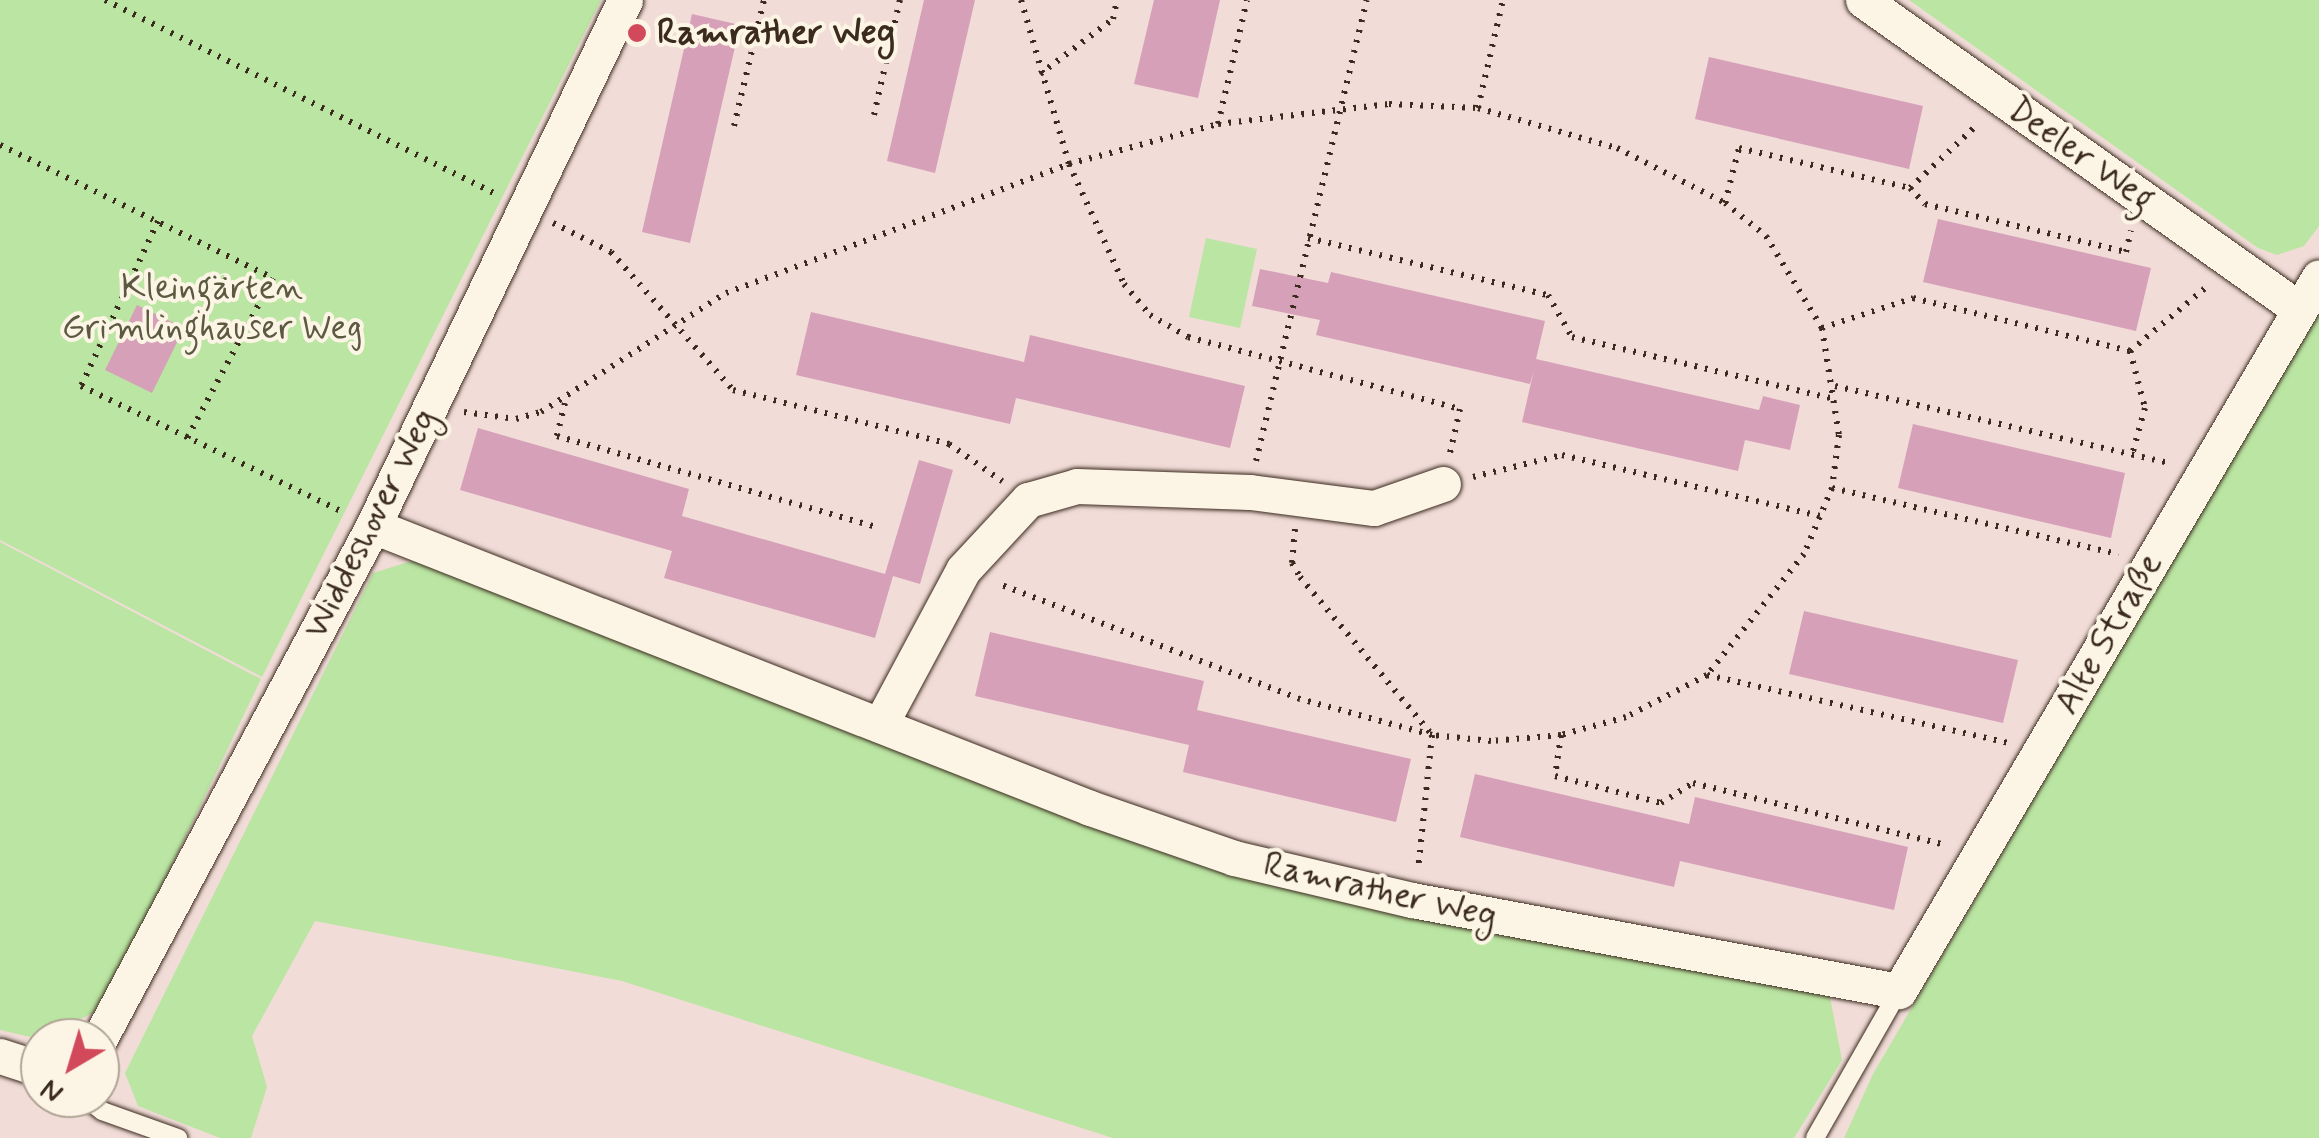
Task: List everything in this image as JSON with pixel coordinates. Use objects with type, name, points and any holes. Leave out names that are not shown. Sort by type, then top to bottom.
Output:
[{"type":"street","name":"Widdeshover Weg","points":[[111,1018],[373,526],[522,207],[625,0]]},
{"type":"street","name":"Deeler Weg","points":[[1863,0],[2300,309]]},
{"type":"street","name":"Alte Straße","points":[[1899,991],[2319,276]]},
{"type":"street","points":[[880,725],[962,570],[1028,500],[1076,486],[1250,492],[1374,508],[1443,484]]},
{"type":"street","name":"Ramrather Weg","points":[[373,526],[880,725],[1234,858],[1412,900],[1899,991]]},
{"type":"lane","points":[[1815,1138],[1899,991]]},
{"type":"lane","points":[[120,1118],[178,1138]]},
{"type":"path","points":[[105,0],[611,252],[733,390],[950,444],[1028,500]]},
{"type":"path","points":[[734,126],[764,0]]},
{"type":"path","points":[[874,114],[900,0]]},
{"type":"path","points":[[1022,0],[1040,74],[1069,164],[1124,284],[1150,314],[1188,337],[1276,364],[1460,410],[1443,484],[1562,455],[1820,516]]},
{"type":"path","points":[[1040,74],[1113,18],[1118,0]]},
{"type":"path","points":[[1218,124],[1246,0]]},
{"type":"path","points":[[1250,492],[1276,364],[1367,0]]},
{"type":"path","points":[[1478,108],[1503,0]]},
{"type":"path","points":[[1910,188],[2004,100]]},
{"type":"path","points":[[435,398],[468,414],[516,419],[565,402],[672,322],[726,293],[1069,164],[1218,124],[1389,104],[1478,108],[1617,148],[1724,203],[1766,236],[1822,328],[1836,386],[1840,435],[1832,488],[1820,516],[1767,607],[1707,675],[1626,716],[1561,734],[1491,740],[1432,735],[1300,700],[962,570]]},
{"type":"path","points":[[0,145],[273,278],[186,440]]},
{"type":"path","points":[[1724,203],[1739,148],[1910,188],[1925,204],[2126,252],[2139,195]]},
{"type":"path","points":[[158,222],[82,386],[186,440],[373,526]]},
{"type":"path","points":[[1308,238],[1548,295],[1572,337],[1835,400]]},
{"type":"path","points":[[2130,351],[2234,263]]},
{"type":"path","points":[[1822,328],[1912,298],[2130,351]]},
{"type":"path","points":[[2130,351],[2145,408],[2132,455]]},
{"type":"path","points":[[1836,386],[2204,472]]},
{"type":"path","points":[[565,402],[557,436],[873,526]]},
{"type":"path","points":[[1832,488],[2151,562]]},
{"type":"path","points":[[1303,500],[1290,544],[1300,577],[1432,735],[1430,798],[1412,900]]},
{"type":"path","points":[[1707,675],[2042,750]]},
{"type":"path","points":[[1561,734],[1555,776],[1661,803],[1693,784],[1982,854]]},
{"type":"green space","name":"Kleingärten Grimlinghauser Weg","points":[[0,0],[601,0],[262,677],[0,540]]},
{"type":"green space","points":[[1909,0],[2319,0],[2319,226],[2304,246],[2277,255],[2258,248]]},
{"type":"green space","points":[[1206,238],[1257,249],[1240,328],[1189,317]]},
{"type":"green space","points":[[2319,310],[2319,1138],[1844,1138],[1873,1074]]},
{"type":"green space","points":[[0,542],[261,679],[115,984],[93,1013],[83,1018],[20,1018],[20,1035],[0,1030]]},
{"type":"green space","points":[[415,560],[1136,839],[1829,992],[1842,1060],[1794,1138],[1113,1138],[622,981],[315,921],[252,1036],[267,1087],[251,1138],[220,1138],[138,1106],[125,1073],[373,573]]},
{"type":"building","points":[[924,0],[975,0],[935,173],[887,161]]},
{"type":"building","points":[[1154,0],[1220,0],[1198,98],[1134,84]]},
{"type":"building","points":[[692,14],[740,25],[690,243],[642,232]]},
{"type":"building","points":[[1709,57],[1923,106],[1909,169],[1695,119]]},
{"type":"building","points":[[1938,219],[2151,268],[2136,331],[1923,282]]},
{"type":"building","points":[[1260,269],[1328,283],[1331,272],[1545,321],[1536,359],[1759,410],[1763,396],[1800,405],[1790,450],[1745,440],[1738,471],[1522,422],[1534,370],[1530,384],[1316,335],[1320,320],[1252,306]]},
{"type":"building","points":[[137,305],[184,328],[152,393],[105,370]]},
{"type":"building","points":[[811,312],[1024,362],[1030,335],[1245,386],[1230,448],[1016,398],[1010,424],[796,375]]},
{"type":"building","points":[[1913,424],[2125,473],[2111,538],[1898,488]]},
{"type":"building","points":[[478,428],[689,489],[682,516],[885,574],[919,460],[953,470],[920,584],[893,576],[875,638],[664,578],[672,551],[460,490]]},
{"type":"building","points":[[1804,611],[2018,660],[2003,723],[1789,674]]},
{"type":"building","points":[[990,632],[1204,681],[1197,710],[1411,759],[1396,822],[1183,772],[1189,745],[975,696]]},
{"type":"building","points":[[1475,774],[1689,824],[1695,797],[1908,847],[1894,910],[1680,861],[1674,887],[1460,837]]},
{"type":"place","name":"Ramrather Weg","points":[[637,33]]}]
